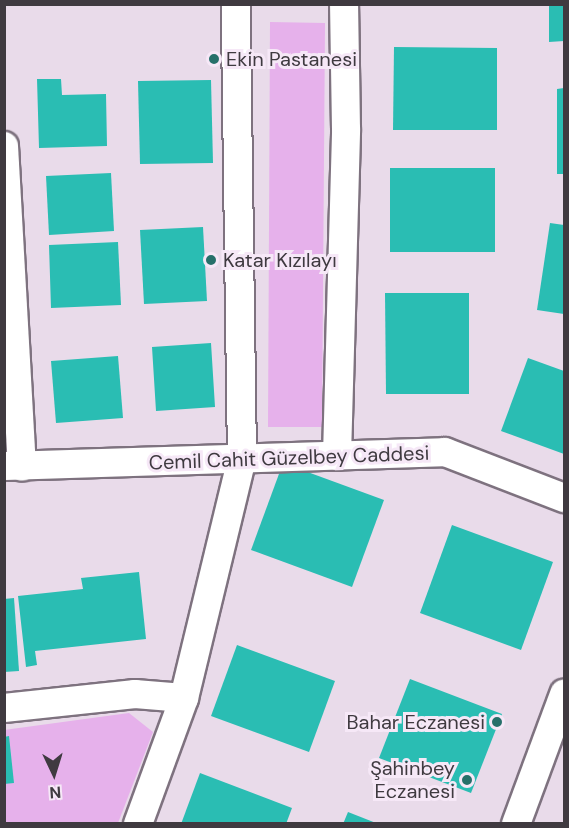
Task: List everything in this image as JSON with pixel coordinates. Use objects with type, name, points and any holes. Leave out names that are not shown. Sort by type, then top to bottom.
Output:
[{"type":"street","points":[[138,824],[184,698],[242,459],[236,4]]},
{"type":"street","points":[[337,456],[346,129],[344,4]]},
{"type":"street","points":[[4,146],[13,466]]},
{"type":"street","name":"Cemil Cahit Güzelbey Caddesi","points":[[13,466],[445,452],[564,498]]},
{"type":"street","points":[[4,708],[135,694],[184,698]]},
{"type":"street","points":[[516,824],[564,694]]},
{"type":"shaded area","points":[[270,22],[325,23],[322,427],[268,427]]},
{"type":"shaded area","points":[[129,713],[153,732],[118,823],[5,824],[4,730]]},
{"type":"building","points":[[549,4],[564,4],[564,41],[549,42]]},
{"type":"building","points":[[394,47],[497,48],[497,130],[393,130]]},
{"type":"building","points":[[37,79],[61,79],[62,95],[106,94],[107,146],[39,148]]},
{"type":"building","points":[[211,80],[213,163],[140,164],[138,81]]},
{"type":"building","points":[[564,88],[564,174],[557,174],[557,89]]},
{"type":"building","points":[[390,168],[495,168],[495,252],[390,252]]},
{"type":"building","points":[[111,173],[114,231],[49,235],[46,176]]},
{"type":"building","points":[[550,223],[564,225],[564,314],[537,310]]},
{"type":"building","points":[[203,227],[207,301],[144,304],[140,230]]},
{"type":"building","points":[[118,242],[121,305],[51,308],[49,245]]},
{"type":"building","points":[[385,293],[469,293],[469,394],[386,394]]},
{"type":"building","points":[[211,343],[215,407],[156,411],[152,347]]},
{"type":"building","points":[[118,356],[123,418],[56,423],[51,361]]},
{"type":"building","points":[[528,358],[564,371],[564,454],[501,431]]},
{"type":"building","points":[[283,463],[384,500],[352,587],[251,550]]},
{"type":"building","points":[[452,525],[553,562],[521,650],[420,613]]},
{"type":"building","points":[[139,572],[146,639],[35,651],[37,665],[26,667],[18,596],[83,589],[81,578]]},
{"type":"building","points":[[14,598],[19,671],[4,672],[4,599]]},
{"type":"building","points":[[237,645],[335,681],[309,752],[211,716]]},
{"type":"building","points":[[410,679],[502,714],[471,793],[379,758]]},
{"type":"building","points":[[9,736],[14,783],[4,784],[4,737]]},
{"type":"building","points":[[200,773],[292,808],[286,824],[181,824]]},
{"type":"building","points":[[348,812],[376,823],[376,824],[343,824]]},
{"type":"place","name":"Ekin Pastanesi","points":[[214,59]]},
{"type":"place","name":"Katar Kızılayı","points":[[211,260]]},
{"type":"place","name":"Bahar Eczanesi","points":[[497,722]]},
{"type":"place","name":"Şahinbey Eczanesi","points":[[467,780]]}]
